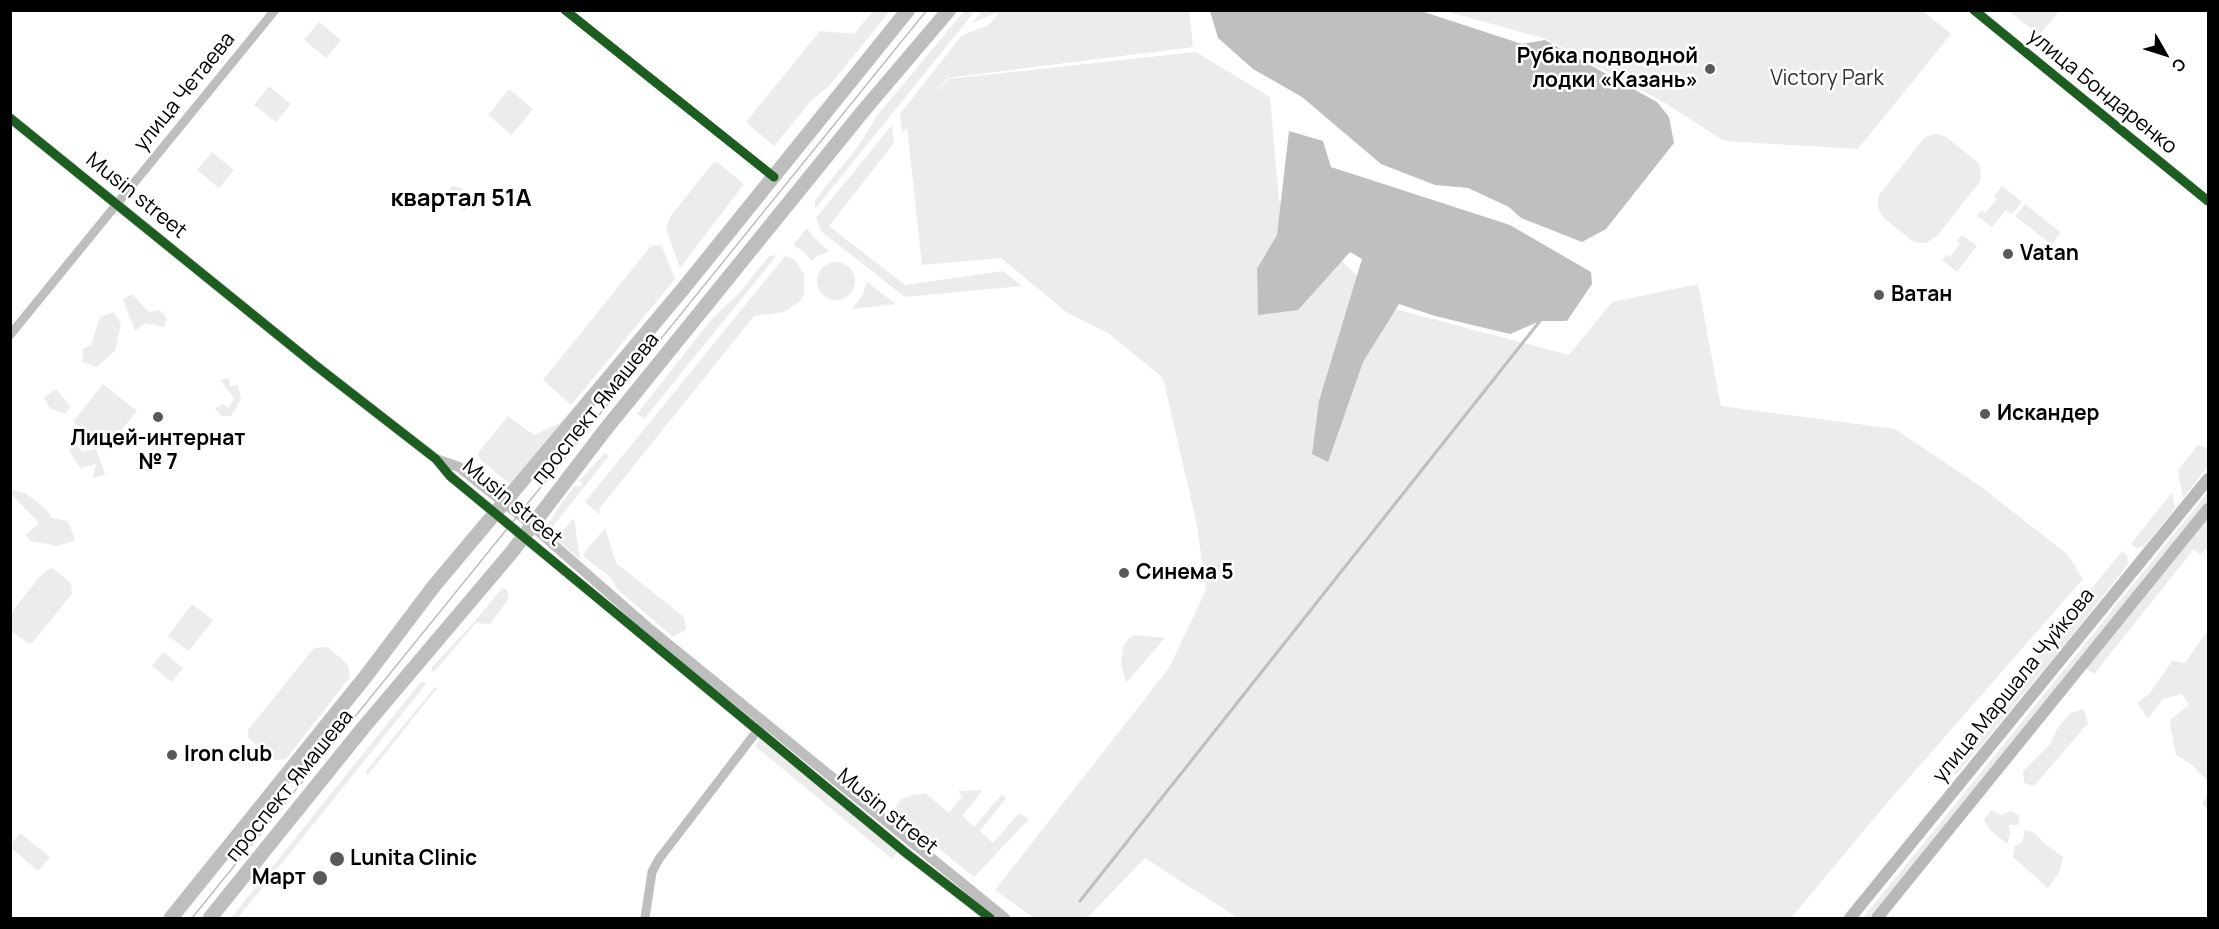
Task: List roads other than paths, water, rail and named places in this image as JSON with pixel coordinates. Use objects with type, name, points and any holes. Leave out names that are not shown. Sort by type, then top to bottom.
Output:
[{"type":"main road","name":"проспект Ямашева","points":[[171,918],[366,676],[434,586],[774,177],[909,10]]},
{"type":"main road","name":"проспект Ямашева","points":[[210,918],[363,728],[451,626],[605,430],[864,110],[949,10]]},
{"type":"main road","name":"улица Маршала Чуйкова","points":[[1850,918],[2208,479]]},
{"type":"main road","name":"улица Маршала Чуйкова","points":[[1876,918],[2208,509]]},
{"type":"street","name":"улица Четаева","points":[[10,336],[275,10]]},
{"type":"street","points":[[565,10],[774,177]]},
{"type":"street","name":"улица Бондаренко","points":[[1974,10],[2208,201]]},
{"type":"street","name":"Musin street","points":[[10,118],[369,408],[436,459],[456,465],[527,531],[761,726],[906,853],[990,918]]},
{"type":"street","name":"Musin street","points":[[761,726],[1005,918]]},
{"type":"street","points":[[645,918],[652,872],[659,859],[761,726]]},
{"type":"waterway","points":[[1080,901],[1540,321]]},
{"type":"tram line","points":[[192,918],[927,10]]},
{"type":"place","name":"Рубка подводной лодки «Казань»","points":[[1710,69]]},
{"type":"place","name":"Vatan","points":[[2008,254]]},
{"type":"place","name":"Ватан","points":[[1879,295]]},
{"type":"place","name":"Искандер","points":[[1985,414]]},
{"type":"place","name":"Лицей-интернат № 7","points":[[158,417]]},
{"type":"place","name":"Синема 5","points":[[1124,573]]},
{"type":"place","name":"Iron club","points":[[172,755]]},
{"type":"place","name":"Lunita Clinic","points":[[337,859]]},
{"type":"place","name":"Март","points":[[320,878]]},
{"type":"district","name":"квартал 51А","points":[[461,199]]},
{"type":"park label","name":"Victory Park","points":[[1827,79]]}]
